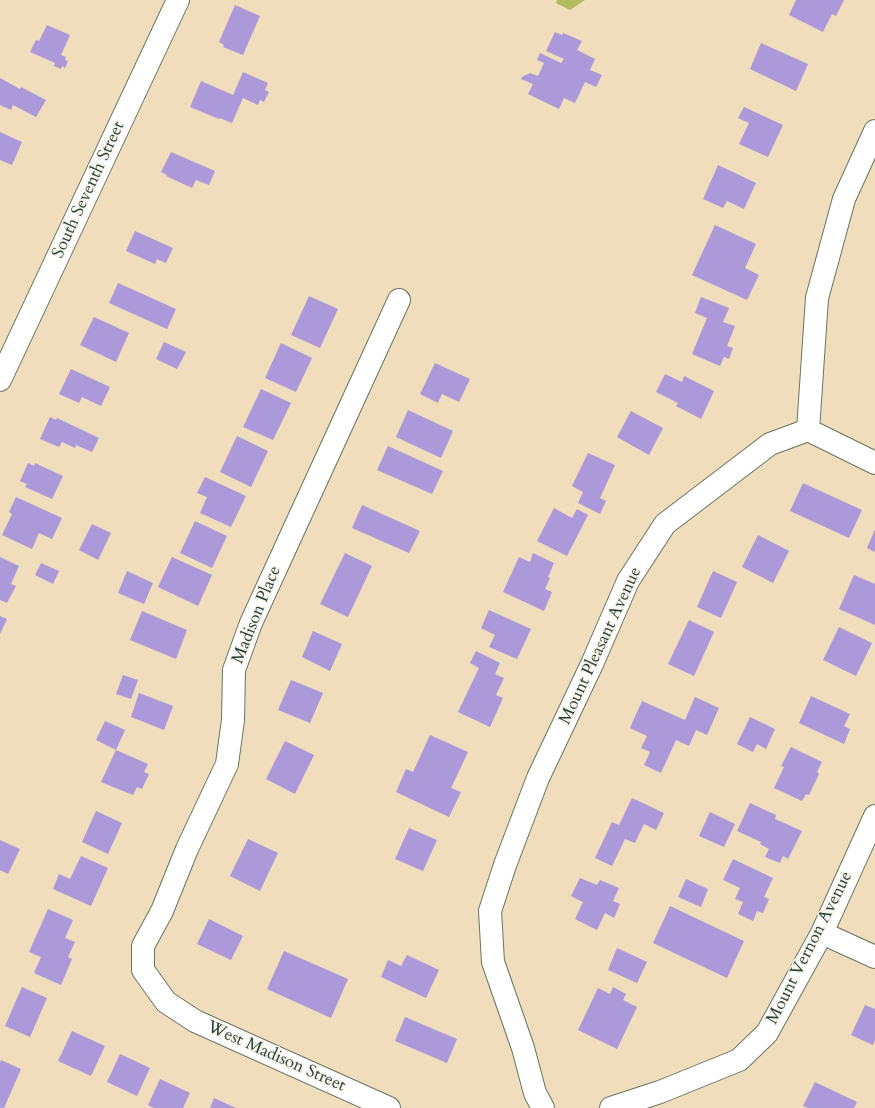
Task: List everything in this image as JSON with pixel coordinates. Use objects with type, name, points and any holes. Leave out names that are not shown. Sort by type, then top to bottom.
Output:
[{"type":"street","name":"South Seventh Street","points":[[0,380],[178,0]]},
{"type":"street","points":[[875,131],[844,199],[816,298],[808,430],[875,463]]},
{"type":"street","name":"Madison Place","points":[[166,1002],[143,970],[143,946],[162,911],[187,849],[227,764],[233,720],[234,670],[251,623],[399,300]]},
{"type":"street","name":"Mount Pleasant Avenue","points":[[537,1103],[523,1048],[493,962],[490,911],[505,865],[538,778],[592,664],[628,580],[665,524],[770,444],[808,430]]},
{"type":"street","name":"Mount Vernon Avenue","points":[[611,1108],[660,1092],[739,1060],[767,1033],[822,934],[875,816]]},
{"type":"street","points":[[822,934],[875,957]]},
{"type":"street","name":"West Madison Street","points":[[166,1002],[195,1021],[389,1108]]},
{"type":"street","name":"Mount Vernon Avenue","points":[[629,1108],[660,1092]]},
{"type":"green space","points":[[557,0],[585,0],[570,10],[556,3]]},
{"type":"building","points":[[796,0],[844,0],[836,16],[832,14],[823,32],[789,15]]},
{"type":"building","points":[[235,5],[260,16],[243,55],[223,47],[224,45],[219,42]]},
{"type":"building","points":[[47,25],[70,35],[61,55],[66,57],[65,60],[68,61],[65,68],[62,66],[61,69],[54,66],[55,63],[30,52],[36,40],[39,41]]},
{"type":"building","points":[[555,32],[562,35],[563,33],[582,41],[577,50],[595,59],[590,70],[602,75],[596,87],[585,82],[575,103],[564,98],[559,109],[528,94],[533,84],[521,79],[530,73],[538,76],[544,63],[537,60],[540,53],[561,63],[564,59],[546,51]]},
{"type":"building","points":[[761,43],[808,64],[796,91],[750,69]]},
{"type":"building","points":[[243,72],[268,83],[265,90],[269,92],[264,102],[260,100],[258,105],[243,98],[232,123],[190,107],[201,81],[233,95]]},
{"type":"building","points":[[0,78],[20,89],[21,87],[46,100],[36,117],[13,105],[11,110],[0,105]]},
{"type":"building","points":[[744,107],[783,125],[768,157],[739,144],[749,123],[738,118]]},
{"type":"building","points":[[0,132],[22,142],[12,165],[0,160]]},
{"type":"building","points":[[171,152],[215,171],[209,185],[196,180],[192,188],[166,176],[167,175],[161,172]]},
{"type":"building","points":[[718,165],[756,183],[744,209],[727,201],[723,208],[703,199]]},
{"type":"building","points":[[715,225],[756,244],[745,268],[759,275],[747,300],[692,275]]},
{"type":"building","points":[[135,231],[173,248],[166,263],[157,259],[155,264],[126,251]]},
{"type":"building","points":[[118,283],[176,309],[167,329],[109,303]]},
{"type":"building","points":[[309,296],[338,309],[320,348],[291,335]]},
{"type":"building","points":[[701,297],[729,308],[723,322],[735,326],[727,346],[733,348],[729,359],[724,357],[720,366],[692,354],[707,318],[695,313]]},
{"type":"building","points":[[94,317],[129,333],[116,362],[80,345]]},
{"type":"building","points":[[164,342],[186,352],[177,369],[156,359]]},
{"type":"building","points":[[281,343],[312,358],[296,392],[265,378]]},
{"type":"building","points":[[435,363],[470,379],[459,402],[442,394],[438,403],[420,394]]},
{"type":"building","points":[[71,369],[110,387],[101,406],[82,397],[79,403],[59,394]]},
{"type":"building","points":[[665,374],[682,382],[684,376],[714,391],[701,419],[676,406],[678,403],[656,392]]},
{"type":"building","points":[[261,389],[291,403],[273,440],[243,427]]},
{"type":"building","points":[[408,410],[453,431],[441,458],[396,437]]},
{"type":"building","points":[[631,411],[663,428],[649,455],[617,437]]},
{"type":"building","points":[[50,417],[56,420],[57,418],[99,438],[92,452],[76,445],[75,448],[62,442],[59,447],[40,439]]},
{"type":"building","points":[[237,436],[268,451],[251,487],[220,472]]},
{"type":"building","points":[[388,446],[443,471],[432,494],[377,470]]},
{"type":"building","points":[[588,453],[615,465],[600,498],[606,501],[600,514],[578,503],[583,492],[572,486]]},
{"type":"building","points":[[28,463],[34,466],[35,463],[63,476],[52,499],[25,487],[27,484],[20,481]]},
{"type":"building","points":[[205,477],[246,496],[231,527],[200,513],[207,497],[197,493]]},
{"type":"building","points":[[803,483],[862,510],[849,538],[790,511]]},
{"type":"building","points":[[16,497],[62,518],[52,539],[39,533],[32,549],[2,535],[12,514],[9,512]]},
{"type":"building","points":[[362,505],[420,531],[409,553],[352,528]]},
{"type":"building","points":[[554,508],[572,518],[577,509],[588,515],[567,556],[537,541]]},
{"type":"building","points":[[195,521],[227,536],[212,568],[180,553]]},
{"type":"building","points":[[92,524],[111,533],[98,560],[79,550]]},
{"type":"building","points":[[875,529],[875,552],[867,548]]},
{"type":"building","points":[[758,535],[789,551],[773,583],[742,567]]},
{"type":"building","points":[[345,553],[372,566],[348,617],[320,604]]},
{"type":"building","points":[[533,553],[554,563],[545,589],[552,592],[544,611],[503,592],[519,557],[530,562]]},
{"type":"building","points":[[0,557],[19,566],[11,584],[16,586],[7,603],[0,600]]},
{"type":"building","points":[[172,557],[212,575],[198,606],[158,587]]},
{"type":"building","points":[[41,563],[59,571],[53,584],[35,575]]},
{"type":"building","points":[[127,571],[153,583],[144,604],[118,593]]},
{"type":"building","points":[[713,571],[737,582],[721,618],[697,607]]},
{"type":"building","points":[[854,575],[875,584],[875,625],[839,609]]},
{"type":"building","points":[[489,610],[531,629],[517,659],[489,647],[495,635],[481,628]]},
{"type":"building","points":[[142,611],[187,630],[176,659],[130,640]]},
{"type":"building","points":[[0,616],[7,619],[0,634]]},
{"type":"building","points":[[689,620],[714,632],[694,676],[668,664]]},
{"type":"building","points":[[839,627],[872,643],[856,676],[823,660]]},
{"type":"building","points":[[313,631],[342,644],[330,671],[302,657]]},
{"type":"building","points":[[476,651],[500,663],[495,674],[504,678],[496,695],[503,698],[490,727],[458,712],[479,668],[470,663]]},
{"type":"building","points":[[123,675],[138,680],[131,699],[116,694]]},
{"type":"building","points":[[291,680],[323,693],[310,723],[278,710]]},
{"type":"building","points":[[139,693],[173,706],[164,730],[131,717]]},
{"type":"building","points":[[811,696],[850,714],[844,726],[850,729],[844,744],[799,723]]},
{"type":"building","points":[[695,697],[719,708],[707,735],[696,730],[689,746],[676,740],[661,773],[644,765],[650,752],[641,748],[647,736],[630,728],[642,701],[685,720]]},
{"type":"building","points":[[750,717],[775,729],[766,749],[757,744],[753,752],[737,744]]},
{"type":"building","points":[[105,721],[125,730],[116,750],[96,740]]},
{"type":"building","points":[[430,735],[468,752],[451,788],[461,792],[449,817],[396,792],[406,769],[413,772]]},
{"type":"building","points":[[285,741],[314,755],[295,794],[266,779]]},
{"type":"building","points":[[791,747],[822,762],[817,772],[819,774],[809,795],[806,794],[802,801],[774,788],[784,767],[781,766]]},
{"type":"building","points":[[116,750],[148,764],[144,772],[149,774],[142,789],[137,787],[133,795],[101,782]]},
{"type":"building","points":[[632,798],[664,813],[656,830],[644,824],[635,843],[625,839],[612,866],[595,858],[612,822],[619,825]]},
{"type":"building","points":[[750,803],[776,815],[775,819],[802,831],[788,859],[783,856],[780,863],[765,857],[769,849],[760,844],[761,842],[737,831]]},
{"type":"building","points":[[96,811],[122,823],[108,854],[82,842]]},
{"type":"building","points":[[710,812],[735,824],[724,847],[699,836]]},
{"type":"building","points":[[409,828],[437,840],[423,871],[395,859]]},
{"type":"building","points":[[248,839],[278,853],[260,891],[230,876]]},
{"type":"building","points":[[0,840],[20,849],[8,874],[0,870]]},
{"type":"building","points":[[81,856],[108,868],[91,906],[53,889],[59,874],[70,879]]},
{"type":"building","points":[[733,859],[773,878],[764,897],[769,899],[763,913],[757,911],[753,921],[738,914],[743,902],[735,899],[740,888],[723,880]]},
{"type":"building","points":[[580,878],[597,885],[600,880],[619,888],[613,901],[620,904],[614,918],[605,913],[597,930],[575,919],[583,902],[571,896]]},
{"type":"building","points":[[686,879],[708,889],[701,907],[678,897]]},
{"type":"building","points":[[670,906],[744,941],[727,978],[653,943]]},
{"type":"building","points":[[48,909],[73,920],[65,938],[75,942],[68,957],[72,959],[61,985],[34,973],[41,957],[29,952]]},
{"type":"building","points":[[209,919],[243,936],[231,960],[197,944]]},
{"type":"building","points":[[617,948],[647,962],[637,983],[608,970]]},
{"type":"building","points":[[284,951],[348,979],[331,1018],[267,989]]},
{"type":"building","points":[[407,955],[439,970],[426,998],[381,977],[388,960],[401,966]]},
{"type":"building","points":[[22,987],[47,998],[30,1037],[5,1026]]},
{"type":"building","points":[[613,987],[626,994],[623,1000],[637,1007],[617,1049],[578,1030],[598,988],[610,994]]},
{"type":"building","points":[[865,1005],[875,1009],[875,1040],[873,1045],[851,1035]]},
{"type":"building","points":[[405,1017],[457,1039],[447,1063],[395,1041]]},
{"type":"building","points":[[72,1031],[105,1046],[91,1076],[58,1061]]},
{"type":"building","points":[[120,1054],[150,1068],[137,1096],[107,1082]]},
{"type":"building","points":[[1,1060],[21,1069],[4,1108],[0,1108]]},
{"type":"building","points":[[160,1079],[190,1093],[183,1108],[154,1108],[148,1105]]},
{"type":"building","points":[[815,1082],[857,1102],[854,1108],[808,1108],[803,1106]]},
{"type":"building","points":[[214,1098],[236,1108],[210,1108]]}]
